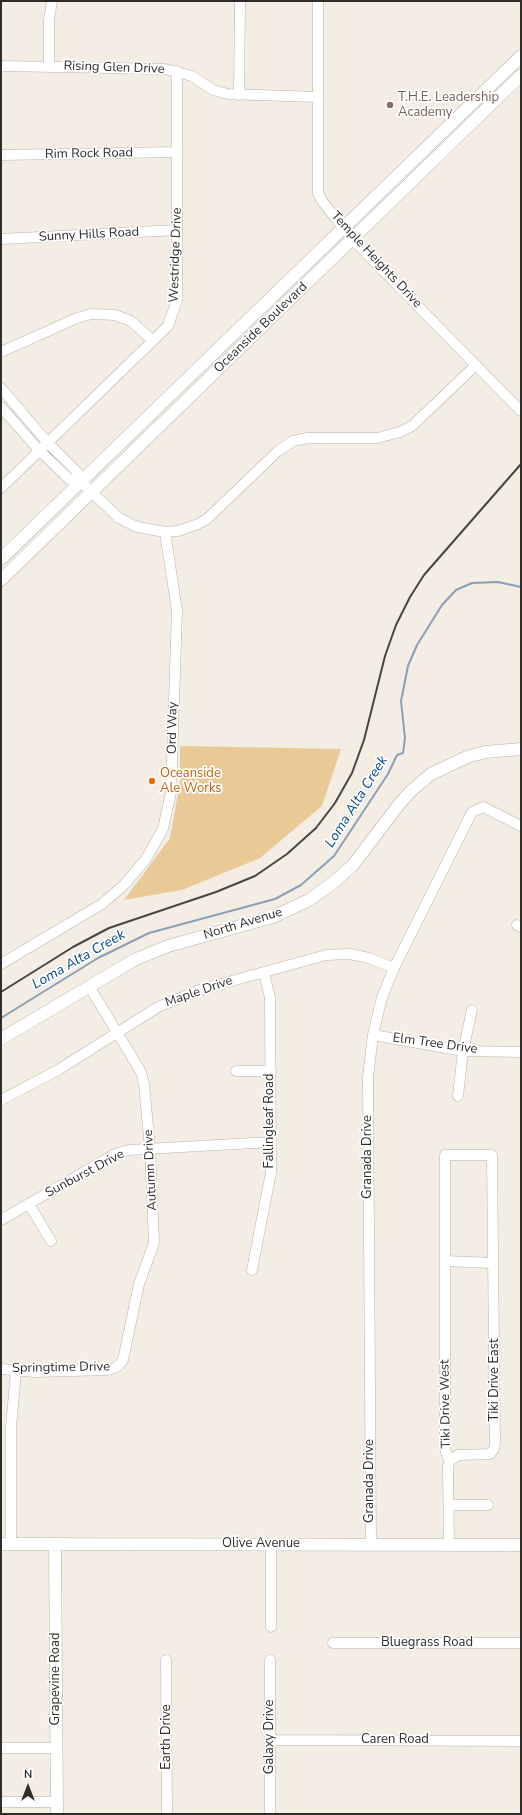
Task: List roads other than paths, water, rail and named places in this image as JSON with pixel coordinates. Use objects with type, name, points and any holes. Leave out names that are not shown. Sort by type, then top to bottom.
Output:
[{"type":"main road","name":"Oceanside Boulevard","points":[[1,559],[521,56]]},
{"type":"main road","name":"Oceanside Boulevard","points":[[1,580],[521,75]]},
{"type":"main road","name":"North Avenue","points":[[1,1039],[134,960],[168,946],[273,917],[309,900],[333,884],[353,865],[400,802],[431,774],[466,757],[485,752],[521,749]]},
{"type":"main road","name":"Olive Avenue","points":[[6,1544],[521,1545]]},
{"type":"main road","name":"Grapevine Road","points":[[55,1544],[57,1814]]},
{"type":"street","points":[[49,66],[49,20],[52,1]]},
{"type":"street","points":[[240,1],[240,95]]},
{"type":"street","name":"Temple Heights Drive","points":[[318,1],[318,193],[352,239],[521,411]]},
{"type":"street","name":"Rising Glen Drive","points":[[1,66],[165,69],[192,76],[213,90],[228,94],[317,97]]},
{"type":"street","name":"Westridge Drive","points":[[1,488],[168,326],[177,300],[177,71]]},
{"type":"street","name":"Rim Rock Road","points":[[1,155],[177,152]]},
{"type":"street","name":"Sunny Hills Road","points":[[1,239],[177,230]]},
{"type":"street","points":[[1,352],[77,318],[91,314],[111,314],[131,321],[153,341]]},
{"type":"street","points":[[1,407],[39,450],[69,478],[80,481],[119,518],[137,527],[165,532],[178,531],[207,519],[278,451],[293,441],[308,438],[377,438],[400,432],[412,426],[476,365]]},
{"type":"street","points":[[1,388],[47,442],[78,473],[80,481]]},
{"type":"street","name":"Ord Way","points":[[1,964],[102,904],[124,885],[146,859],[163,829],[171,792],[177,611],[165,532]]},
{"type":"street","name":"Granada Drive","points":[[371,1544],[368,1077],[373,1035],[382,997],[394,968],[472,812],[483,808],[491,810],[521,826]]},
{"type":"street","name":"Maple Drive","points":[[1,1100],[58,1070],[158,1007],[180,997],[326,955],[350,954],[369,958],[394,968]]},
{"type":"street","name":"Fallingleaf Road","points":[[252,1270],[270,1172],[270,998],[264,972]]},
{"type":"street","name":"Autumn Drive","points":[[89,986],[116,1033],[141,1072],[144,1084],[150,1148],[154,1243],[139,1284],[123,1360],[120,1364]]},
{"type":"street","points":[[458,1096],[463,1051],[472,1010]]},
{"type":"street","name":"Elm Tree Drive","points":[[373,1035],[463,1051],[521,1052]]},
{"type":"street","points":[[236,1071],[270,1071]]},
{"type":"street","name":"Sunburst Drive","points":[[1,1220],[115,1154],[130,1150],[150,1148],[270,1142]]},
{"type":"street","name":"Tiki Drive West","points":[[449,1545],[448,1466],[450,1461],[446,1453],[445,1444],[445,1155],[492,1155],[493,1262]]},
{"type":"street","points":[[29,1204],[51,1241]]},
{"type":"street","points":[[445,1261],[493,1262]]},
{"type":"street","name":"Tiki Drive East","points":[[450,1461],[458,1456],[490,1454],[494,1449],[493,1262]]},
{"type":"street","name":"Springtime Drive","points":[[1,1369],[16,1371],[107,1370],[115,1368],[120,1364]]},
{"type":"street","points":[[6,1544],[11,1427],[16,1371]]},
{"type":"street","points":[[449,1504],[488,1505]]},
{"type":"street","points":[[270,1544],[270,1627]]},
{"type":"street","name":"Bluegrass Road","points":[[333,1643],[521,1643]]},
{"type":"street","name":"Earth Drive","points":[[166,1660],[167,1814]]},
{"type":"street","name":"Galaxy Drive","points":[[270,1660],[270,1814]]},
{"type":"street","name":"Caren Road","points":[[270,1740],[521,1741]]},
{"type":"street","points":[[1,1748],[57,1748]]},
{"type":"street","points":[[1,1802],[57,1802]]},
{"type":"waterway","name":"Loma Alta Creek","points":[[1,1018],[98,958],[149,933],[275,899],[301,885],[334,856],[388,774],[397,755],[403,753],[405,738],[401,701],[408,666],[417,645],[442,605],[456,590],[472,583],[498,582],[521,587]]},
{"type":"railway","points":[[1,992],[73,947],[109,928],[216,892],[255,876],[287,854],[316,828],[335,803],[352,773],[364,740],[385,656],[396,625],[410,597],[424,575],[521,464]]},
{"type":"place","name":"T.H.E. Leadership Academy","points":[[390,105]]},
{"type":"place","name":"Oceanside Ale Works","points":[[152,781]]}]
